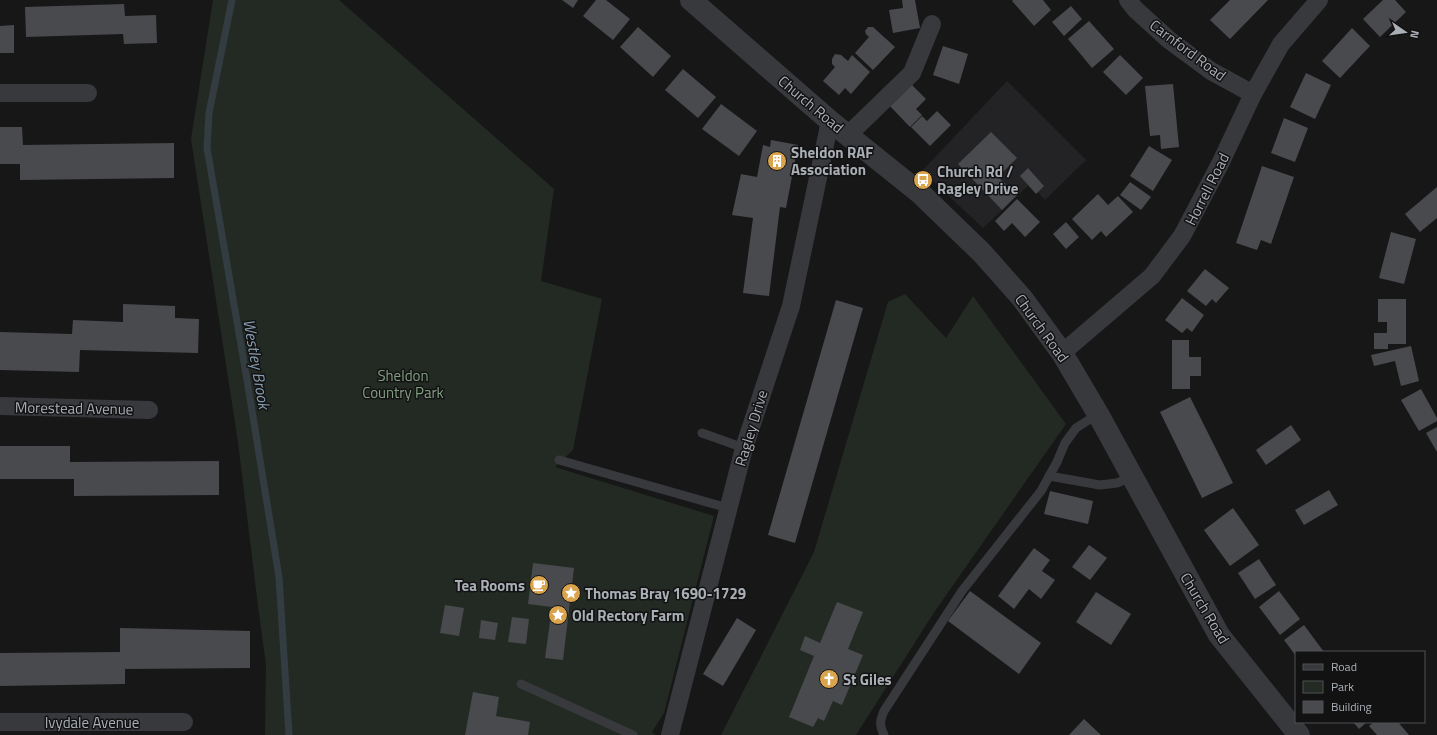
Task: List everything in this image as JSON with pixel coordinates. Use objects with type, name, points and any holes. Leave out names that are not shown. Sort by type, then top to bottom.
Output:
[{"type":"street","name":"Carnford Road","points":[[1128,0],[1135,9],[1175,44],[1211,71],[1253,94]]},
{"type":"street","name":"Horrell Road","points":[[1062,353],[1152,276],[1182,236],[1220,164],[1253,94],[1281,44],[1319,0]]},
{"type":"street","name":"Church Road","points":[[698,2],[830,121],[921,194],[982,252],[1022,298],[1062,353],[1098,414],[1219,635],[1299,735]]},
{"type":"street","points":[[848,135],[912,73],[932,24]]},
{"type":"street","points":[[0,93],[88,93]]},
{"type":"street","name":"Ragley Drive","points":[[670,735],[744,448],[791,306],[830,121]]},
{"type":"street","name":"Morestead Avenue","points":[[0,406],[148,410]]},
{"type":"street","name":"Ivydale Avenue","points":[[0,722],[184,722]]},
{"type":"lane","points":[[884,735],[881,730],[880,720],[884,711],[962,591],[1041,491],[1057,462],[1065,443],[1076,428],[1098,414]]},
{"type":"lane","points":[[702,434],[744,448]]},
{"type":"lane","points":[[559,460],[728,508]]},
{"type":"lane","points":[[1049,476],[1100,485],[1117,483],[1132,477]]},
{"type":"lane","points":[[521,684],[632,735]]},
{"type":"shaded area","points":[[1007,81],[1086,160],[1045,200],[1030,184],[983,228],[922,171]]},
{"type":"green space","name":"Sheldon Country Park","points":[[213,0],[339,0],[554,189],[541,281],[602,299],[573,450],[555,467],[714,516],[664,713],[652,732],[656,735],[265,735],[266,665],[238,442],[191,139]]},
{"type":"green space","points":[[905,294],[946,338],[973,296],[1066,424],[935,611],[856,735],[721,735],[814,552],[888,302]]},
{"type":"building","points":[[562,0],[578,0],[573,8]]},
{"type":"building","points":[[596,0],[606,0],[630,19],[613,40],[583,16]]},
{"type":"building","points":[[902,0],[915,0],[920,28],[893,33],[889,10],[903,8]]},
{"type":"building","points":[[1043,0],[1051,10],[1034,26],[1012,1]]},
{"type":"building","points":[[1230,0],[1268,0],[1230,39],[1210,20]]},
{"type":"building","points":[[1383,0],[1395,0],[1406,12],[1380,37],[1363,19]]},
{"type":"building","points":[[124,4],[125,16],[156,15],[157,43],[124,44],[123,34],[26,37],[25,7]]},
{"type":"building","points":[[1071,6],[1082,19],[1064,36],[1052,22]]},
{"type":"building","points":[[1089,21],[1114,49],[1092,68],[1068,39]]},
{"type":"building","points":[[14,25],[14,53],[0,53],[0,26]]},
{"type":"building","points":[[638,27],[671,56],[653,77],[620,47]]},
{"type":"building","points":[[868,27],[873,27],[895,47],[873,70],[855,53],[869,37],[865,31]]},
{"type":"building","points":[[1352,28],[1370,46],[1340,78],[1322,61]]},
{"type":"building","points":[[943,46],[968,54],[959,84],[933,75]]},
{"type":"building","points":[[835,54],[841,55],[848,61],[852,55],[870,72],[851,94],[845,88],[839,95],[823,81],[835,67],[832,64],[832,59]]},
{"type":"building","points":[[1120,55],[1143,78],[1126,95],[1103,72]]},
{"type":"building","points":[[683,69],[716,97],[698,118],[665,90]]},
{"type":"building","points":[[1306,73],[1331,85],[1315,119],[1290,107]]},
{"type":"building","points":[[910,83],[926,99],[916,109],[922,115],[910,127],[888,104]]},
{"type":"building","points":[[1173,84],[1179,147],[1161,149],[1160,135],[1150,136],[1145,86]]},
{"type":"building","points":[[721,104],[757,131],[739,156],[702,129]]},
{"type":"building","points":[[937,111],[951,125],[930,146],[911,127],[922,116],[927,121]]},
{"type":"building","points":[[1284,118],[1308,128],[1295,162],[1271,153]]},
{"type":"building","points":[[0,127],[22,127],[23,145],[174,143],[174,178],[20,180],[20,164],[0,164]]},
{"type":"building","points":[[991,132],[1017,158],[998,177],[1017,195],[1002,210],[958,164]]},
{"type":"building","points":[[771,140],[798,145],[786,208],[780,207],[769,296],[743,293],[753,218],[732,215],[741,174],[757,177],[763,145],[770,147]]},
{"type":"building","points":[[1149,146],[1172,160],[1153,191],[1130,176]]},
{"type":"building","points":[[1262,166],[1294,177],[1271,244],[1261,240],[1257,250],[1236,243]]},
{"type":"building","points":[[1028,168],[1044,186],[1036,194],[1020,176]]},
{"type":"building","points":[[1130,182],[1151,197],[1141,210],[1120,195]]},
{"type":"building","points":[[1437,187],[1437,218],[1420,232],[1405,214]]},
{"type":"building","points":[[1098,194],[1108,205],[1118,196],[1133,212],[1106,237],[1101,231],[1092,240],[1072,219]]},
{"type":"building","points":[[1017,199],[1040,222],[1025,237],[1012,223],[1004,231],[995,221]]},
{"type":"building","points":[[1066,222],[1079,237],[1066,249],[1053,234]]},
{"type":"building","points":[[1391,232],[1416,239],[1404,284],[1379,278]]},
{"type":"building","points":[[1205,269],[1229,288],[1216,303],[1212,299],[1206,306],[1187,291]]},
{"type":"building","points":[[1182,298],[1204,315],[1192,332],[1187,328],[1182,333],[1165,320]]},
{"type":"building","points":[[1378,299],[1406,299],[1406,344],[1388,344],[1388,349],[1374,349],[1374,333],[1387,333],[1387,322],[1378,322]]},
{"type":"building","points":[[836,300],[863,308],[795,543],[768,535]]},
{"type":"building","points":[[123,304],[175,306],[175,318],[199,319],[198,353],[80,350],[79,372],[0,370],[0,332],[72,334],[73,320],[123,322]]},
{"type":"building","points":[[1172,340],[1189,340],[1189,357],[1201,357],[1201,376],[1190,376],[1190,389],[1172,389]]},
{"type":"building","points":[[1411,346],[1419,381],[1401,386],[1395,361],[1374,366],[1371,355]]},
{"type":"building","points":[[1421,389],[1437,418],[1437,421],[1419,431],[1401,400]]},
{"type":"building","points":[[1190,397],[1233,483],[1202,498],[1160,412]]},
{"type":"building","points":[[1291,425],[1301,440],[1266,465],[1256,450]]},
{"type":"building","points":[[1437,427],[1437,452],[1426,433]]},
{"type":"building","points":[[0,446],[70,446],[70,462],[219,461],[219,495],[74,496],[74,479],[0,479]]},
{"type":"building","points":[[1329,490],[1338,505],[1304,525],[1295,510]]},
{"type":"building","points":[[1050,491],[1093,501],[1088,524],[1044,514]]},
{"type":"building","points":[[1233,508],[1259,545],[1230,566],[1204,530]]},
{"type":"building","points":[[1089,545],[1107,558],[1090,580],[1072,567]]},
{"type":"building","points":[[1034,548],[1050,560],[1042,571],[1055,580],[1041,599],[1029,589],[1014,609],[998,596]]},
{"type":"building","points":[[1259,559],[1276,585],[1255,599],[1238,573]]},
{"type":"building","points":[[533,563],[574,568],[563,660],[545,658],[552,607],[528,604]]},
{"type":"building","points":[[970,591],[1041,643],[1019,674],[948,621]]},
{"type":"building","points":[[1279,591],[1300,619],[1280,635],[1259,607]]},
{"type":"building","points":[[1096,592],[1131,614],[1111,645],[1076,622]]},
{"type":"building","name":"St Giles","points":[[837,602],[863,612],[848,649],[863,655],[842,705],[833,701],[824,721],[818,718],[813,727],[789,717],[814,656],[800,650],[805,636],[820,643]]},
{"type":"building","points":[[445,605],[464,608],[459,636],[440,633]]},
{"type":"building","points":[[512,617],[529,619],[526,644],[508,642]]},
{"type":"building","points":[[737,618],[756,630],[723,686],[703,674]]},
{"type":"building","points":[[481,620],[498,623],[495,640],[479,638]]},
{"type":"building","points":[[1304,625],[1323,651],[1295,651],[1295,655],[1284,640]]},
{"type":"building","points":[[120,628],[250,631],[250,668],[125,669],[125,684],[0,686],[0,653],[120,652]]},
{"type":"building","points":[[473,692],[499,697],[496,716],[530,722],[528,735],[465,735]]},
{"type":"building","points":[[1084,719],[1101,735],[1069,735]]},
{"type":"building","points":[[1354,723],[1366,723],[1359,729]]},
{"type":"building","points":[[1373,723],[1399,723],[1409,735],[1377,735],[1369,726]]},
{"type":"waterway","name":"Westley Brook","points":[[232,0],[209,113],[207,148],[279,577],[289,735]]},
{"type":"place","name":"Sheldon RAF Association","points":[[777,161]]},
{"type":"place","name":"Church Rd / Ragley Drive","points":[[923,180]]},
{"type":"place","name":"Tea Rooms","points":[[539,585]]},
{"type":"place","name":"Thomas Bray 1690-1729","points":[[571,593]]},
{"type":"place","name":"Old Rectory Farm","points":[[558,615]]},
{"type":"place","name":"St Giles","points":[[829,679]]}]
